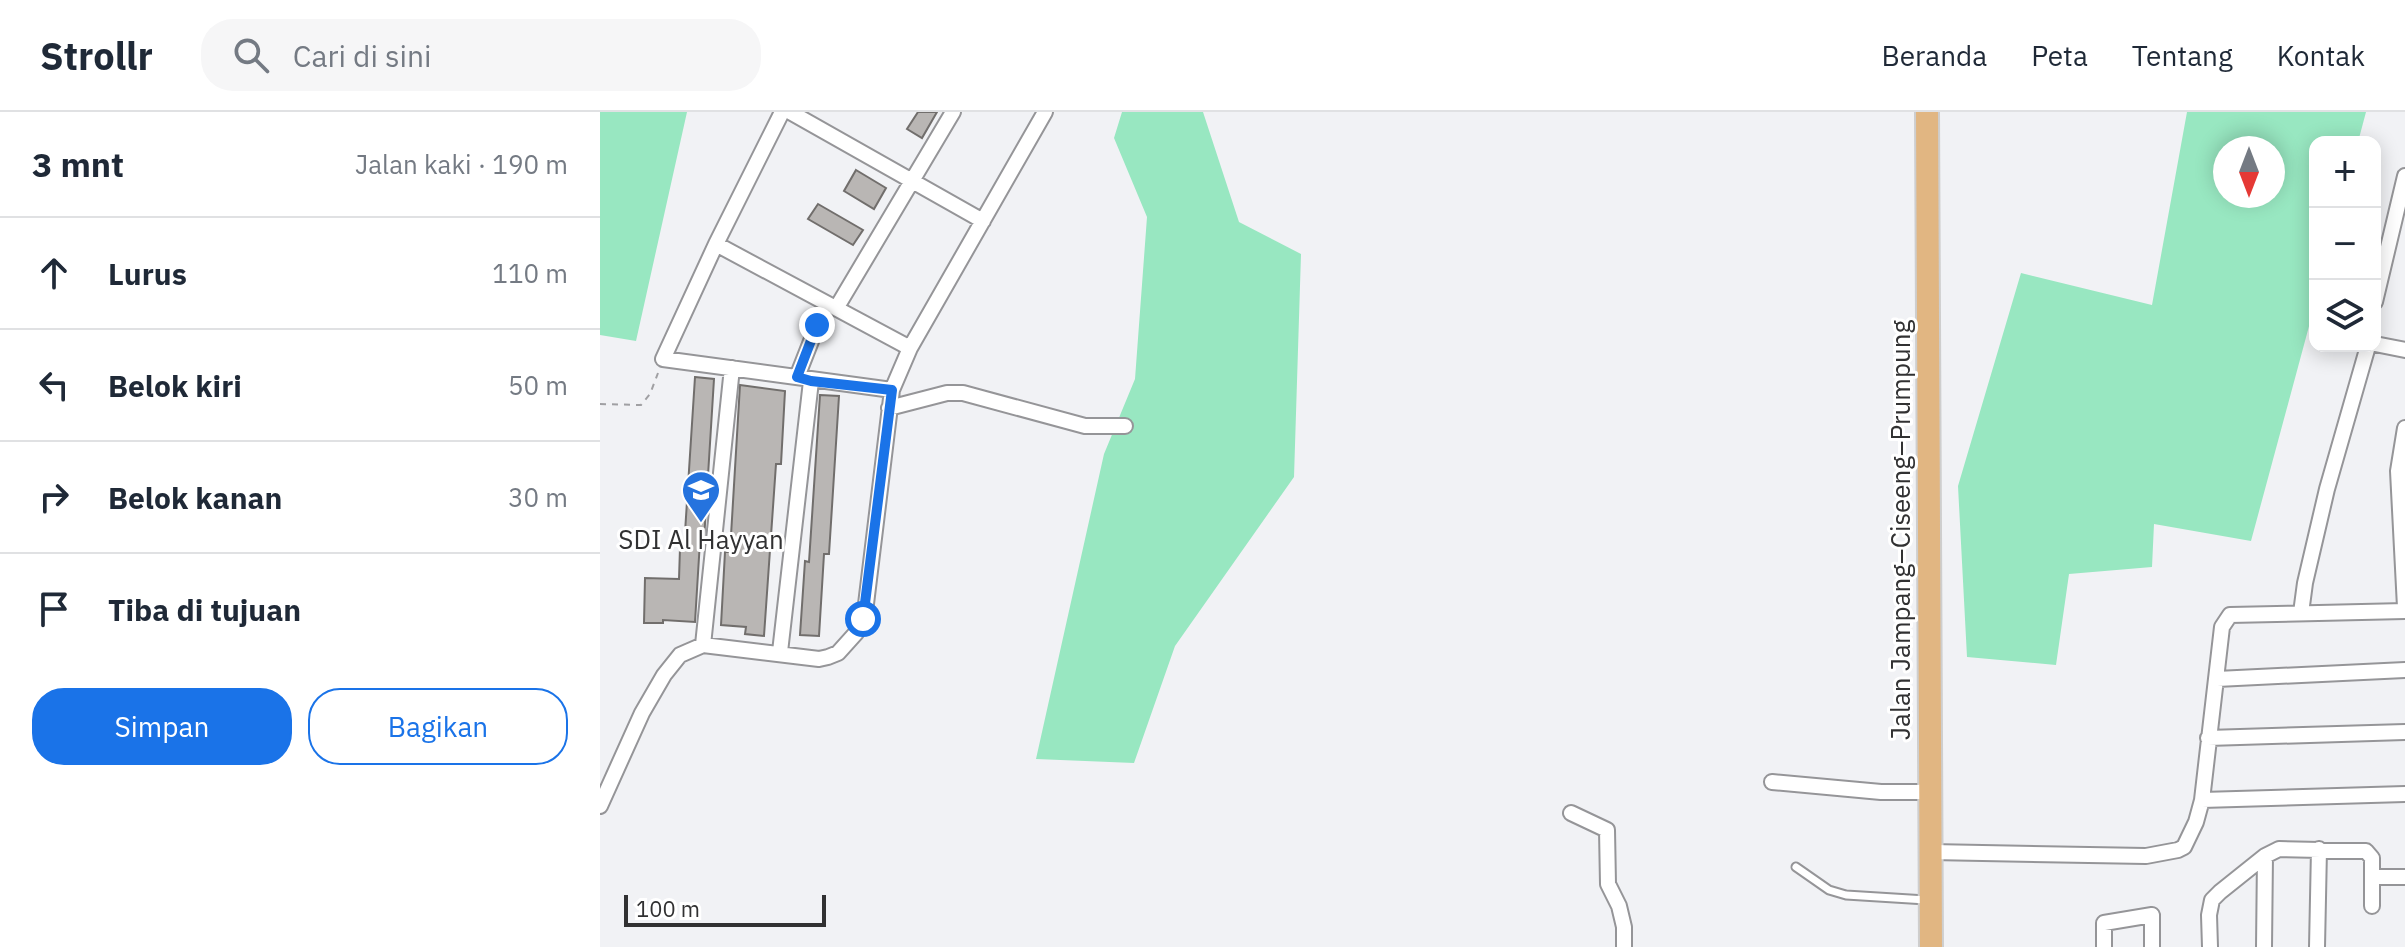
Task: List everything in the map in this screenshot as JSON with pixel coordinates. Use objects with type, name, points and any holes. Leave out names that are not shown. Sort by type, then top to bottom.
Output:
[{"type":"main road","name":"Jalan Jampang–Ciseeng–Prumpung","points":[[1927,112],[1931,947]]},
{"type":"street","points":[[782,112],[663,359],[892,390]]},
{"type":"street","points":[[790,112],[983,221]]},
{"type":"street","points":[[780,652],[804,379],[832,305],[953,112]]},
{"type":"street","points":[[600,806],[642,713],[664,675],[680,655],[703,645],[819,659],[847,645],[856,633],[866,604],[892,390],[910,348],[1045,112]]},
{"type":"street","points":[[2380,280],[2405,176]]},
{"type":"street","points":[[716,244],[910,348]]},
{"type":"street","points":[[2381,345],[2405,350]]},
{"type":"street","points":[[2301,613],[2327,489],[2366,352]]},
{"type":"street","points":[[703,645],[732,368]]},
{"type":"street","points":[[889,408],[947,393],[963,393],[1085,426],[1125,426]]},
{"type":"street","points":[[1931,852],[2146,856],[2178,850],[2188,842],[2202,800],[2222,627],[2230,615],[2405,609],[2398,471],[2405,428]]},
{"type":"street","points":[[2217,679],[2405,670]]},
{"type":"street","points":[[2208,738],[2405,732]]},
{"type":"street","points":[[1772,782],[1881,792],[1930,789]]},
{"type":"street","points":[[2202,800],[2405,794]]},
{"type":"street","points":[[1571,813],[1607,830],[1608,884],[1619,906],[1624,927],[1624,947]]},
{"type":"street","points":[[2210,947],[2212,900],[2265,856],[2279,849],[2366,851],[2372,858],[2372,906]]},
{"type":"street","points":[[2317,947],[2319,849]]},
{"type":"street","points":[[2264,947],[2265,856]]},
{"type":"street","points":[[2372,877],[2405,877]]},
{"type":"street","points":[[2104,947],[2104,923],[2152,915],[2152,947]]},
{"type":"lane","points":[[1796,867],[1829,890],[1846,895],[1931,901]]},
{"type":"path","points":[[600,404],[633,407],[646,402],[663,359]]},
{"type":"green space","points":[[600,112],[687,112],[636,341],[600,335]]},
{"type":"green space","points":[[1122,112],[1203,112],[1239,222],[1301,254],[1294,477],[1175,646],[1134,763],[1036,759],[1104,454],[1135,379],[1147,217],[1114,138]]},
{"type":"green space","points":[[2187,112],[2366,112],[2360,136],[2309,136],[2309,326],[2251,541],[2154,524],[2152,567],[2069,574],[2056,665],[1967,657],[1958,486],[2021,273],[2152,305]]},
{"type":"building","points":[[918,112],[937,112],[922,138],[907,129]]},
{"type":"building","points":[[856,170],[886,188],[874,209],[844,191]]},
{"type":"building","points":[[818,204],[863,230],[853,245],[808,219]]},
{"type":"building","points":[[695,377],[714,379],[704,540],[700,541],[695,622],[663,620],[663,623],[644,623],[645,578],[679,579],[680,548],[684,548]]},
{"type":"building","points":[[740,385],[785,391],[781,464],[776,464],[764,636],[745,634],[746,627],[721,625],[725,552],[730,552]]},
{"type":"building","points":[[820,395],[839,396],[829,554],[824,554],[819,636],[800,635],[805,561],[809,562]]},
{"type":"place","name":"SDI Al Hayyan","points":[[701,524]]},
{"type":"route","points":[[817,325],[797,377],[892,390],[863,619]]}]
